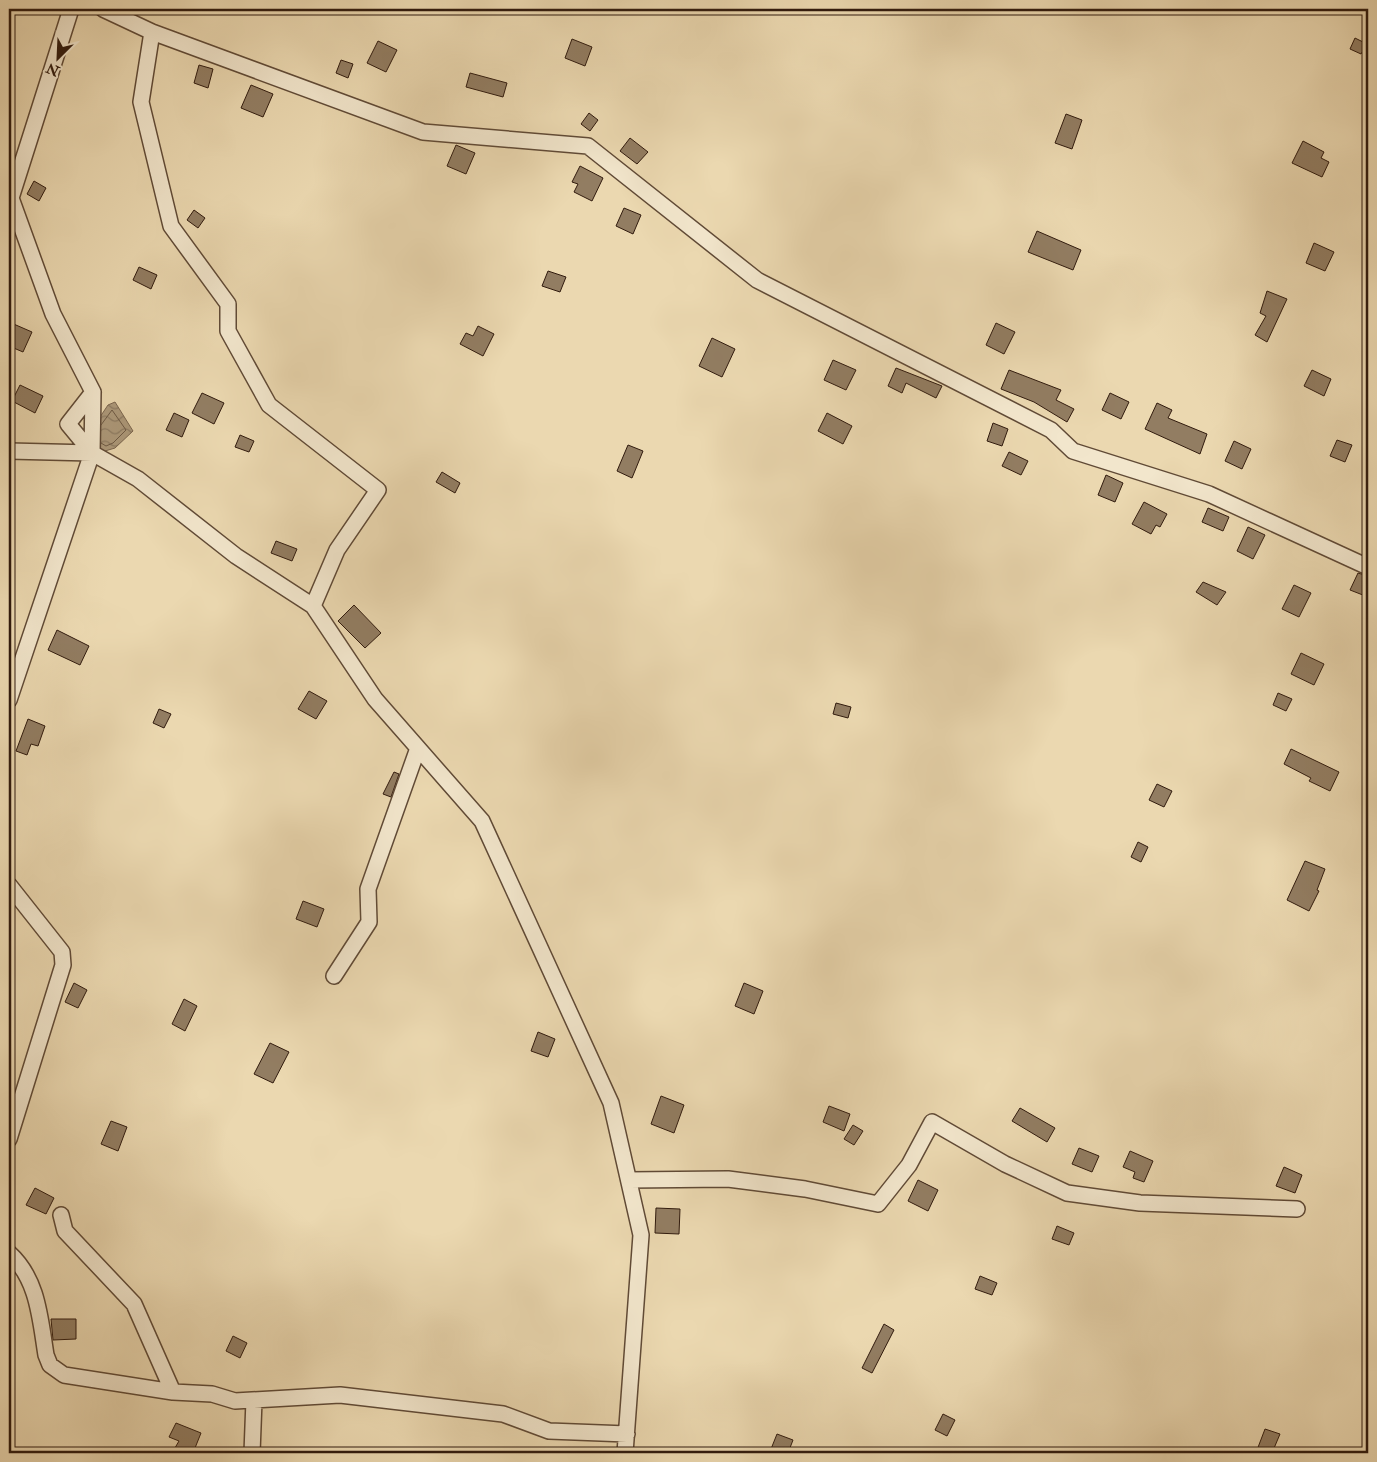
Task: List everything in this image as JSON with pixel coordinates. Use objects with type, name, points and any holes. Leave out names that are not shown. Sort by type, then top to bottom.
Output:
[{"type":"street","points":[[9,700],[92,453],[92,392],[53,314],[11,198],[71,9]]},
{"type":"street","points":[[103,9],[152,32],[423,132],[588,146],[756,280],[1051,430],[1073,451],[1209,494],[1368,567]]},
{"type":"street","points":[[152,32],[141,102],[171,226],[228,304],[228,331],[269,405],[378,490],[337,550],[313,606]]},
{"type":"street","points":[[92,392],[68,424],[92,453],[138,479],[236,556],[313,606],[375,699],[482,821],[611,1103],[629,1180],[641,1235],[625,1453]]},
{"type":"street","points":[[9,451],[92,453]]},
{"type":"street","points":[[334,976],[369,922],[368,889],[418,748]]},
{"type":"street","points":[[9,885],[62,952],[63,965],[9,1139]]},
{"type":"street","points":[[629,1180],[728,1179],[805,1189],[878,1204],[909,1165],[932,1122],[1005,1164],[1068,1193],[1140,1203],[1298,1209]]},
{"type":"street","points":[[61,1215],[65,1231],[134,1304],[173,1392]]},
{"type":"street","points":[[9,1253],[27,1274],[32,1286],[46,1355],[50,1365],[58,1372],[79,1378],[173,1392],[212,1394],[235,1401],[340,1395],[503,1414],[549,1431],[626,1434]]},
{"type":"street","points":[[252,1453],[254,1400]]},
{"type":"water","points":[[115,402],[133,431],[115,448],[105,451],[98,448],[94,426],[108,405]]},
{"type":"building","points":[[1355,38],[1367,44],[1361,54],[1350,49]]},
{"type":"building","points":[[572,39],[592,47],[585,66],[565,58]]},
{"type":"building","points":[[378,41],[397,50],[386,72],[367,63]]},
{"type":"building","points":[[341,60],[353,64],[348,78],[336,73]]},
{"type":"building","points":[[199,65],[213,69],[208,88],[194,83]]},
{"type":"building","points":[[470,73],[507,83],[503,97],[466,87]]},
{"type":"building","points":[[251,85],[273,94],[263,117],[241,108]]},
{"type":"building","points":[[589,113],[598,120],[590,131],[581,124]]},
{"type":"building","points":[[1066,114],[1082,120],[1072,149],[1055,143]]},
{"type":"building","points":[[630,138],[648,152],[637,164],[620,151]]},
{"type":"building","points":[[1303,141],[1324,152],[1321,158],[1329,162],[1322,177],[1292,163]]},
{"type":"building","points":[[456,145],[475,153],[466,174],[447,166]]},
{"type":"building","points":[[580,166],[603,178],[592,201],[574,192],[578,184],[572,182]]},
{"type":"building","points":[[34,181],[46,188],[39,201],[27,194]]},
{"type":"building","points":[[624,208],[641,215],[633,234],[616,226]]},
{"type":"building","points":[[194,210],[205,218],[198,228],[187,220]]},
{"type":"building","points":[[1037,231],[1081,250],[1073,270],[1028,252]]},
{"type":"building","points":[[1314,243],[1334,252],[1325,271],[1306,263]]},
{"type":"building","points":[[139,267],[157,275],[151,289],[133,280]]},
{"type":"building","points":[[548,271],[566,277],[560,292],[542,286]]},
{"type":"building","points":[[1267,291],[1287,299],[1267,342],[1255,335],[1266,316],[1260,313]]},
{"type":"building","points":[[9,322],[32,332],[23,352],[9,346]]},
{"type":"building","points":[[996,323],[1015,332],[1004,354],[986,345]]},
{"type":"building","points":[[478,326],[494,334],[483,356],[460,344],[466,333],[473,336]]},
{"type":"building","points":[[712,338],[735,349],[722,377],[699,366]]},
{"type":"building","points":[[833,360],[856,370],[846,390],[824,380]]},
{"type":"building","points":[[896,368],[942,386],[936,398],[906,383],[902,393],[888,386]]},
{"type":"building","points":[[1009,370],[1061,390],[1056,400],[1074,409],[1067,422],[1034,402],[1001,389]]},
{"type":"building","points":[[1312,370],[1331,379],[1324,396],[1304,386]]},
{"type":"building","points":[[20,385],[43,396],[35,413],[12,401]]},
{"type":"building","points":[[202,393],[224,403],[214,424],[192,413]]},
{"type":"building","points":[[1110,393],[1129,402],[1121,419],[1102,410]]},
{"type":"building","points":[[1157,403],[1172,410],[1168,418],[1207,434],[1200,454],[1145,429]]},
{"type":"building","points":[[174,413],[189,420],[182,437],[166,430]]},
{"type":"building","points":[[827,413],[852,426],[843,444],[818,431]]},
{"type":"building","points":[[993,423],[1008,429],[1002,446],[987,441]]},
{"type":"building","points":[[240,435],[254,441],[249,452],[235,447]]},
{"type":"building","points":[[1337,440],[1352,445],[1345,462],[1330,456]]},
{"type":"building","points":[[1234,441],[1251,449],[1242,469],[1225,461]]},
{"type":"building","points":[[628,445],[643,451],[632,478],[617,471]]},
{"type":"building","points":[[1009,452],[1028,461],[1021,475],[1002,466]]},
{"type":"building","points":[[442,472],[460,483],[455,493],[436,482]]},
{"type":"building","points":[[1106,475],[1123,483],[1115,502],[1098,495]]},
{"type":"building","points":[[1144,502],[1167,514],[1160,527],[1156,525],[1151,534],[1132,524]]},
{"type":"building","points":[[1208,508],[1229,517],[1223,531],[1202,522]]},
{"type":"building","points":[[1248,527],[1265,535],[1253,559],[1237,551]]},
{"type":"building","points":[[276,541],[297,549],[292,561],[271,553]]},
{"type":"building","points":[[1358,573],[1368,576],[1368,597],[1350,590]]},
{"type":"building","points":[[1203,582],[1226,592],[1217,605],[1196,592]]},
{"type":"building","points":[[1294,585],[1311,593],[1299,617],[1282,609]]},
{"type":"building","points":[[354,605],[381,633],[365,648],[338,621]]},
{"type":"building","points":[[57,630],[89,646],[80,665],[48,650]]},
{"type":"building","points":[[1301,653],[1324,664],[1314,685],[1291,674]]},
{"type":"building","points":[[309,691],[327,701],[316,719],[298,709]]},
{"type":"building","points":[[1278,693],[1292,699],[1286,711],[1273,705]]},
{"type":"building","points":[[836,703],[851,707],[848,718],[833,714]]},
{"type":"building","points":[[159,709],[171,714],[164,728],[153,723]]},
{"type":"building","points":[[28,719],[45,726],[38,746],[31,744],[27,755],[16,751]]},
{"type":"building","points":[[1291,749],[1339,772],[1330,791],[1309,781],[1311,778],[1284,764]]},
{"type":"building","points":[[394,772],[399,774],[391,797],[383,794]]},
{"type":"building","points":[[1157,784],[1172,791],[1164,807],[1149,800]]},
{"type":"building","points":[[1138,842],[1148,847],[1141,862],[1131,857]]},
{"type":"building","points":[[1305,861],[1325,869],[1317,890],[1319,891],[1309,911],[1287,900]]},
{"type":"building","points":[[303,901],[324,909],[317,927],[296,919]]},
{"type":"building","points":[[74,983],[87,990],[78,1008],[65,1002]]},
{"type":"building","points":[[744,983],[763,991],[754,1014],[735,1006]]},
{"type":"building","points":[[184,999],[197,1006],[185,1031],[172,1024]]},
{"type":"building","points":[[538,1032],[555,1039],[548,1057],[531,1051]]},
{"type":"building","points":[[270,1043],[289,1052],[273,1083],[254,1074]]},
{"type":"building","points":[[661,1096],[684,1105],[674,1133],[651,1124]]},
{"type":"building","points":[[829,1106],[850,1114],[844,1131],[823,1122]]},
{"type":"building","points":[[1020,1108],[1055,1128],[1047,1142],[1012,1121]]},
{"type":"building","points":[[111,1121],[127,1127],[118,1151],[101,1144]]},
{"type":"building","points":[[853,1125],[863,1131],[854,1145],[844,1139]]},
{"type":"building","points":[[1079,1148],[1099,1156],[1092,1172],[1072,1164]]},
{"type":"building","points":[[1130,1151],[1153,1161],[1144,1182],[1133,1178],[1135,1172],[1123,1167]]},
{"type":"building","points":[[1284,1167],[1302,1175],[1295,1193],[1276,1186]]},
{"type":"building","points":[[918,1180],[938,1190],[928,1211],[908,1201]]},
{"type":"building","points":[[35,1188],[54,1198],[46,1214],[26,1205]]},
{"type":"building","points":[[656,1208],[680,1209],[679,1234],[655,1233]]},
{"type":"building","points":[[1057,1226],[1074,1233],[1069,1245],[1052,1239]]},
{"type":"building","points":[[980,1276],[997,1283],[992,1295],[975,1289]]},
{"type":"building","points":[[51,1319],[76,1319],[76,1339],[53,1340]]},
{"type":"building","points":[[884,1324],[894,1330],[872,1373],[862,1368]]},
{"type":"building","points":[[233,1336],[247,1343],[240,1358],[226,1351]]},
{"type":"building","points":[[943,1414],[955,1420],[947,1436],[935,1430]]},
{"type":"building","points":[[176,1423],[201,1433],[193,1453],[172,1453],[179,1441],[169,1437]]},
{"type":"building","points":[[1265,1429],[1280,1434],[1272,1453],[1257,1450]]},
{"type":"building","points":[[777,1434],[793,1440],[788,1453],[771,1449]]}]
